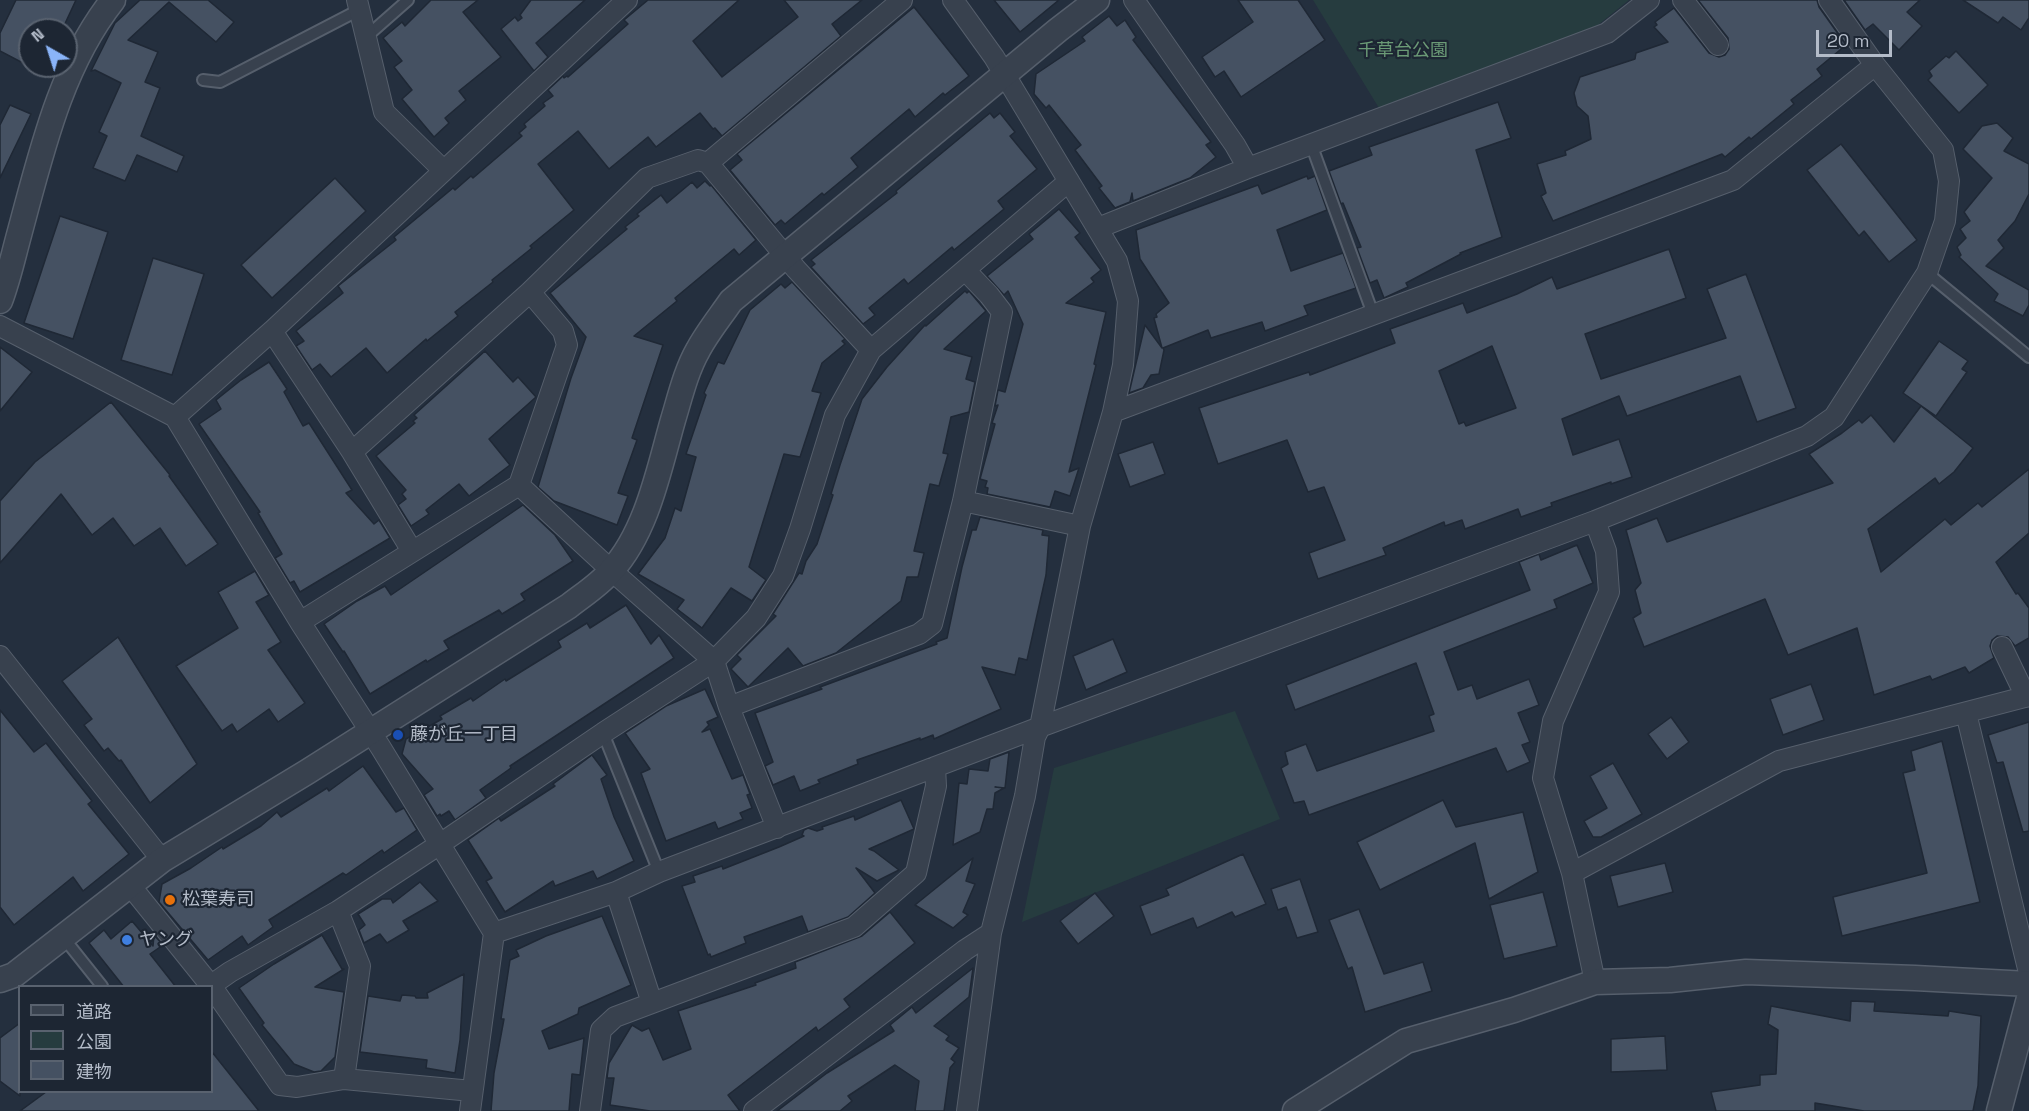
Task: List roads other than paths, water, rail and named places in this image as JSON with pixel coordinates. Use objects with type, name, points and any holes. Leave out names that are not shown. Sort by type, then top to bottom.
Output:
[{"type":"street","points":[[0,301],[45,139],[73,64],[95,23],[113,0]]},
{"type":"street","points":[[175,417],[272,331],[627,0]]},
{"type":"street","points":[[708,163],[902,0]]},
{"type":"street","points":[[953,0],[1005,74],[1098,228],[1117,261],[1128,301],[1123,365],[1113,412],[1080,526],[1040,727],[1035,737],[1026,796],[991,933],[967,1111]]},
{"type":"street","points":[[0,980],[14,975],[162,860],[371,732],[569,606],[612,571],[636,535],[654,488],[679,400],[697,351],[731,301],[1097,0]]},
{"type":"street","points":[[1134,0],[1235,145],[1248,168]]},
{"type":"street","points":[[1098,228],[1248,168],[1607,33],[1649,0]]},
{"type":"street","points":[[1683,0],[1718,45]]},
{"type":"street","points":[[494,933],[616,892],[659,872],[1040,727],[1595,521],[1807,436],[1834,417],[1927,273],[1945,221],[1949,181],[1943,150],[1875,65],[1829,0]]},
{"type":"street","points":[[358,5],[384,112],[443,170]]},
{"type":"street","points":[[1113,412],[1733,180],[1875,65]]},
{"type":"street","points":[[352,452],[530,292],[647,178],[698,160],[708,163],[785,256],[872,350]]},
{"type":"street","points":[[213,985],[230,972],[338,911],[714,661],[756,618],[783,576],[835,415],[872,350],[1069,181]]},
{"type":"street","points":[[729,707],[918,634],[932,624],[963,501],[1002,312],[989,294],[966,271]]},
{"type":"street","points":[[300,622],[519,485],[567,345],[563,331],[530,292]]},
{"type":"street","points":[[0,326],[175,417],[494,933],[470,1111]]},
{"type":"street","points":[[272,331],[352,452],[412,551]]},
{"type":"street","points":[[519,485],[714,661],[729,707],[777,828]]},
{"type":"street","points":[[963,501],[1080,526]]},
{"type":"street","points":[[1595,521],[1606,551],[1609,592],[1553,721],[1543,778],[1572,873],[1595,982]]},
{"type":"street","points":[[1572,873],[1779,761],[2027,696],[2002,647]]},
{"type":"street","points":[[0,656],[162,860]]},
{"type":"street","points":[[1966,713],[2029,973]]},
{"type":"street","points":[[590,1111],[601,1030],[615,1017],[854,927],[916,873],[936,786],[935,767]]},
{"type":"street","points":[[129,884],[209,985]]},
{"type":"street","points":[[616,892],[652,1003]]},
{"type":"street","points":[[338,911],[360,966],[344,1079]]},
{"type":"street","points":[[754,1111],[965,950],[991,933]]},
{"type":"street","points":[[1295,1111],[1406,1041],[1514,1010],[1595,982],[1670,980],[1746,972],[2029,984]]},
{"type":"street","points":[[213,990],[280,1085],[297,1087],[344,1079],[472,1091]]},
{"type":"street","points":[[1999,1111],[2029,998]]},
{"type":"lane","points":[[366,37],[408,0]]},
{"type":"lane","points":[[203,80],[220,82],[358,5]]},
{"type":"lane","points":[[1311,144],[1373,314]]},
{"type":"lane","points":[[1927,273],[2029,357]]},
{"type":"lane","points":[[603,733],[659,872]]},
{"type":"lane","points":[[63,936],[100,985]]},
{"type":"place","name":"藤が丘一丁目","points":[[398,735]]},
{"type":"place","name":"松葉寿司","points":[[170,900]]},
{"type":"place","name":"ヤング","points":[[127,940]]},
{"type":"park label","name":"千草台公園","points":[[1403,51]]}]
